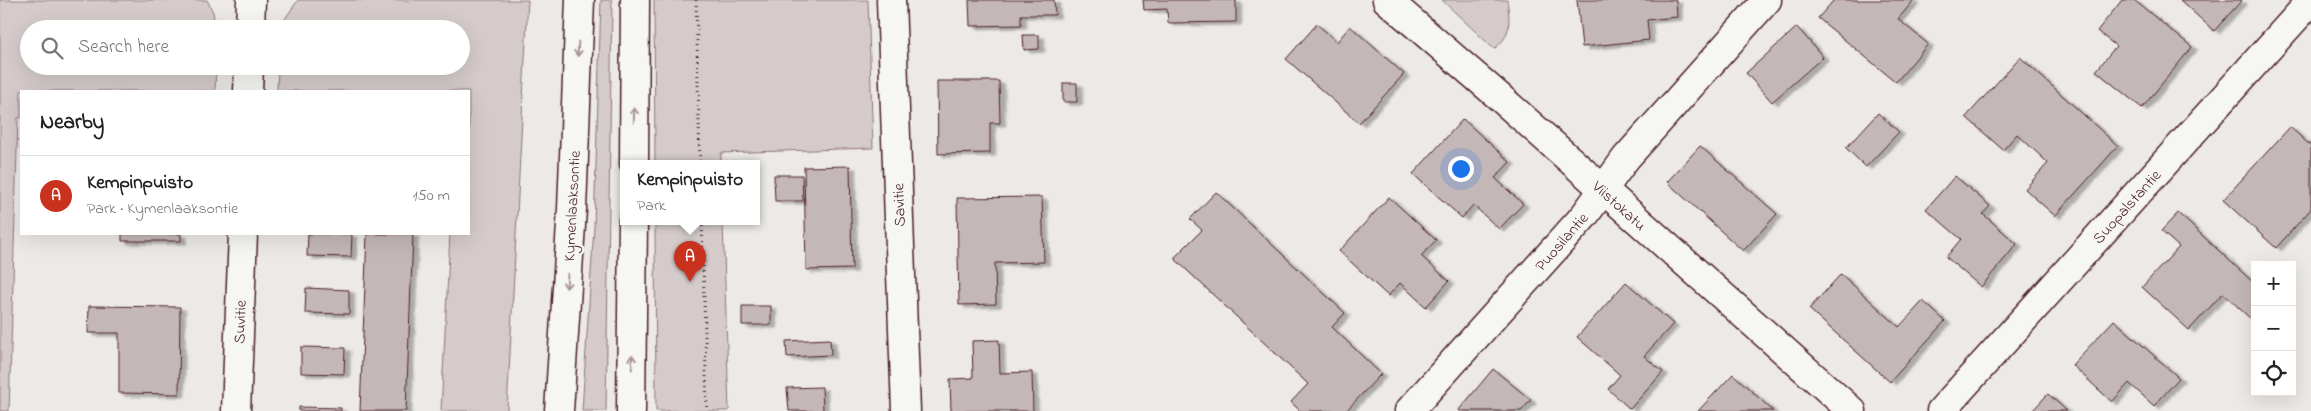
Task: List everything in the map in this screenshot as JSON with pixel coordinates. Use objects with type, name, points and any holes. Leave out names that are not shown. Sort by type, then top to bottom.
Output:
[{"type":"street","points":[[250,20],[251,0]]},
{"type":"street","name":"Kymenlaaksontie","points":[[559,411],[572,209],[580,0]]},
{"type":"street","points":[[634,160],[635,0]]},
{"type":"street","name":"Savitie","points":[[891,0],[906,411]]},
{"type":"street","name":"Viistokatu","points":[[1387,0],[1604,189],[1852,411]]},
{"type":"street","name":"Puosilantie","points":[[1409,411],[1584,216],[1626,158],[1767,0]]},
{"type":"street","name":"Suopalstantie","points":[[1941,411],[2311,1]]},
{"type":"street","points":[[248,90],[249,75]]},
{"type":"street","points":[[632,411],[633,225]]},
{"type":"street","name":"Suvitie","points":[[236,411],[243,235]]},
{"type":"path","points":[[696,0],[700,160]]},
{"type":"path","points":[[702,225],[707,411]]},
{"type":"shaded area","points":[[0,0],[207,0],[214,20],[20,20],[20,75],[216,75],[215,90],[20,90],[9,411],[0,411]]},
{"type":"shaded area","points":[[298,0],[528,0],[507,411],[441,411],[450,235],[470,235],[470,90],[277,90],[278,75],[470,75],[470,20],[284,20]]},
{"type":"shaded area","points":[[601,0],[612,0],[606,411],[582,411],[594,227]]},
{"type":"shaded area","points":[[654,0],[868,0],[873,148],[721,153],[721,160],[655,160]]},
{"type":"shaded area","points":[[1442,0],[1507,0],[1509,21],[1504,39],[1494,49]]},
{"type":"shaded area","points":[[655,225],[723,225],[729,411],[656,411]]},
{"type":"building","points":[[969,0],[1054,0],[1055,15],[1021,15],[1021,25],[970,26]]},
{"type":"building","points":[[1143,0],[1236,0],[1236,22],[1168,23],[1167,9],[1144,10]]},
{"type":"building","points":[[1577,0],[1676,0],[1677,17],[1647,20],[1649,40],[1582,47]]},
{"type":"building","points":[[1834,0],[1914,0],[1898,19],[1928,44],[1896,82],[1818,18]]},
{"type":"building","points":[[2122,0],[2134,0],[2192,47],[2142,108],[2096,71],[2116,46],[2097,31]]},
{"type":"building","points":[[2180,0],[2242,0],[2214,31]]},
{"type":"building","points":[[1317,24],[1337,42],[1350,26],[1404,74],[1359,123],[1286,59]]},
{"type":"building","points":[[1797,27],[1823,57],[1772,102],[1746,73]]},
{"type":"building","points":[[1023,35],[1039,35],[1039,49],[1024,50]]},
{"type":"building","points":[[2020,57],[2118,146],[2055,216],[2025,189],[2048,163],[2017,134],[2003,150],[1966,117]]},
{"type":"building","points":[[937,81],[999,81],[1000,123],[990,123],[990,153],[938,154]]},
{"type":"building","points":[[1063,83],[1077,83],[1077,102],[1063,102]]},
{"type":"building","points":[[1878,113],[1899,132],[1866,167],[1846,148]]},
{"type":"building","points":[[1463,119],[1510,162],[1495,178],[1523,204],[1499,229],[1473,205],[1462,218],[1413,174]]},
{"type":"building","points":[[2290,127],[2311,146],[2311,209],[2276,248],[2223,200]]},
{"type":"building","points":[[1700,146],[1777,214],[1743,251],[1667,182]]},
{"type":"building","points":[[850,166],[852,269],[806,270],[804,167]]},
{"type":"building","points":[[774,175],[802,175],[803,201],[775,201]]},
{"type":"building","points":[[1955,176],[1990,206],[1983,214],[2017,244],[1981,287],[1946,257],[1961,239],[1926,209]]},
{"type":"building","points":[[1216,192],[1345,313],[1332,327],[1381,374],[1346,411],[1300,411],[1291,402],[1308,384],[1174,258],[1202,230],[1190,219]]},
{"type":"building","points":[[1042,197],[1044,262],[995,263],[996,304],[959,305],[957,198]]},
{"type":"building","points":[[1389,197],[1436,240],[1421,256],[1449,281],[1426,307],[1400,283],[1388,296],[1339,251]]},
{"type":"building","points":[[2178,213],[2251,280],[2251,319],[2223,293],[2189,330],[2142,287],[2179,247],[2161,231]]},
{"type":"building","points":[[122,235],[181,235],[181,241],[122,241]]},
{"type":"building","points":[[308,235],[352,235],[351,257],[307,256]]},
{"type":"building","points":[[367,235],[413,235],[406,411],[360,411]]},
{"type":"building","points":[[1841,274],[1899,327],[1923,301],[1945,321],[1890,382],[1809,309]]},
{"type":"building","points":[[1626,282],[1673,324],[1644,356],[1663,372],[1630,409],[1608,389],[1620,375],[1577,337]]},
{"type":"building","points":[[306,288],[349,290],[349,314],[305,313]]},
{"type":"building","points":[[89,306],[180,307],[179,394],[119,393],[119,333],[88,333]]},
{"type":"building","points":[[742,306],[771,306],[771,325],[742,325]]},
{"type":"building","points":[[2114,320],[2179,378],[2154,406],[2129,383],[2112,402],[2072,365]]},
{"type":"building","points":[[830,339],[831,355],[787,357],[786,341]]},
{"type":"building","points":[[999,340],[1000,373],[1032,372],[1033,411],[951,411],[950,379],[973,378],[972,341]]},
{"type":"building","points":[[301,347],[345,348],[344,374],[301,373]]},
{"type":"building","points":[[1493,369],[1531,400],[1521,411],[1458,411]]},
{"type":"building","points":[[1733,374],[1773,411],[1698,411]]},
{"type":"building","points":[[822,387],[823,411],[789,411],[787,388]]},
{"type":"building","points":[[2048,394],[2067,411],[2032,411]]},
{"type":"building","points":[[299,407],[341,408],[341,411],[299,411]]},
{"type":"place","name":"Kempinpuisto","points":[[690,282]]}]
